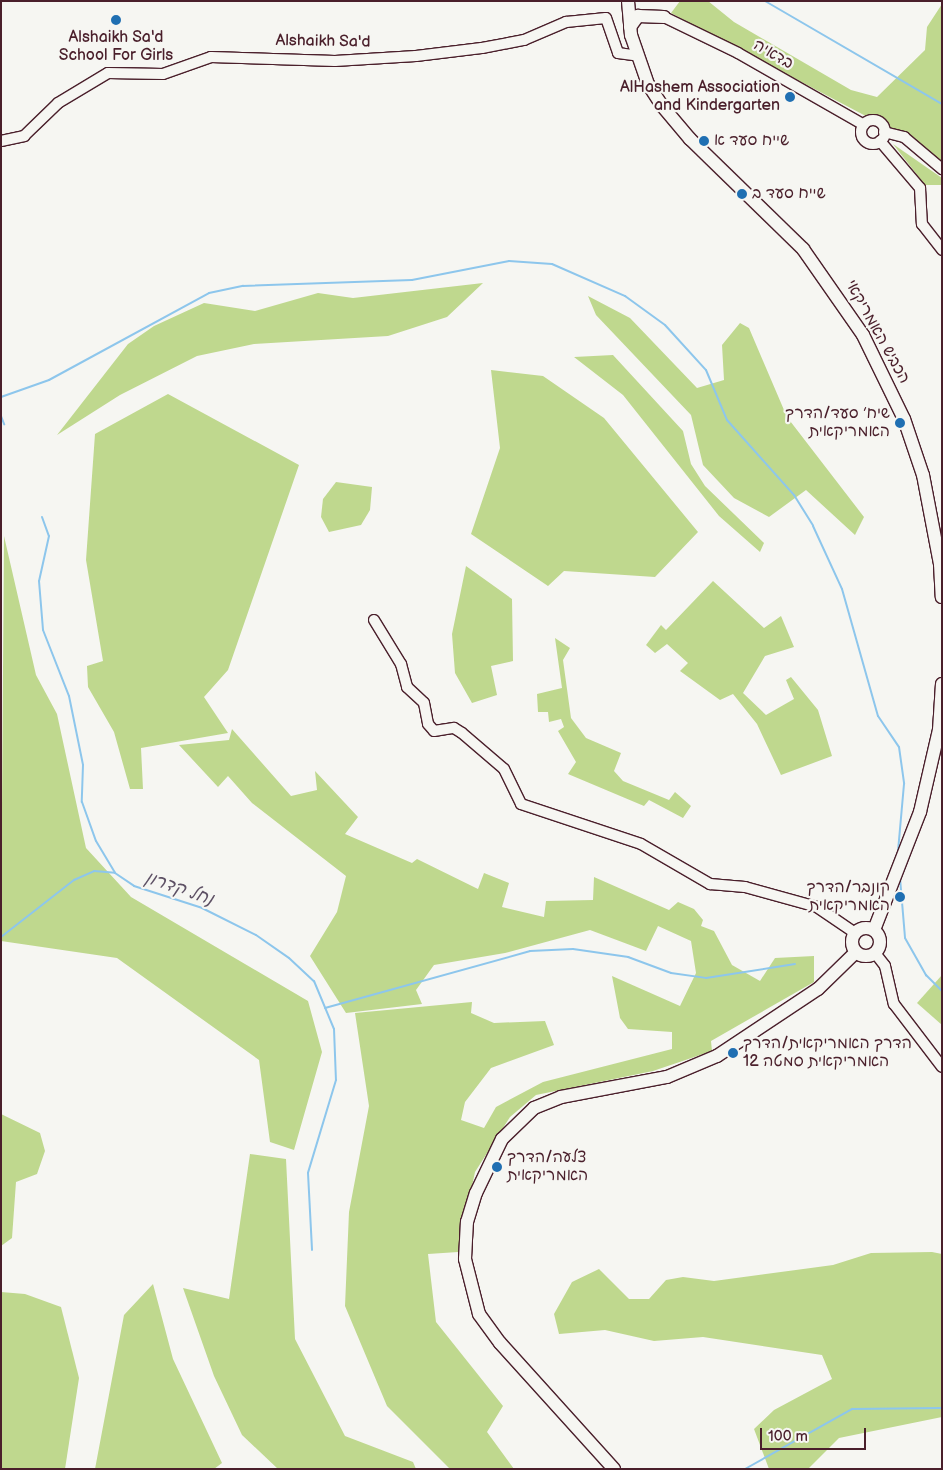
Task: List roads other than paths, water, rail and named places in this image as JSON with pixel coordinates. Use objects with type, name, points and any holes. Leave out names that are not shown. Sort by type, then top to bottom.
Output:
[{"type":"main road","points":[[632,5],[664,17]]},
{"type":"main road","name":"הכביש האמריקאי","points":[[632,5],[630,27],[638,56],[648,84],[673,120],[803,249],[863,335],[904,418],[923,475],[940,564],[942,597]]},
{"type":"main road","points":[[630,27],[638,16],[664,17]]},
{"type":"main road","points":[[874,930],[855,933],[852,945],[856,952],[868,956],[876,953],[880,941],[874,930],[920,812],[938,730],[942,684]]},
{"type":"main road","points":[[614,1469],[500,1343],[479,1314],[466,1259],[467,1222],[476,1193],[502,1139],[534,1108],[561,1096],[667,1077],[717,1056],[818,989],[856,952]]},
{"type":"street","name":"בדאיה","points":[[664,17],[738,53],[864,125],[876,121],[882,137]]},
{"type":"street","name":"Alshaikh Sa'd","points":[[1,141],[24,136],[58,103],[108,73],[163,74],[212,58],[335,60],[416,56],[515,42],[566,22],[606,18],[618,53],[638,56]]},
{"type":"street","points":[[864,125],[863,140],[882,137],[904,137],[942,168]]},
{"type":"street","points":[[882,137],[920,188],[922,224],[942,250]]},
{"type":"street","points":[[374,620],[401,664],[407,687],[424,703],[428,724],[434,731],[454,728],[504,769],[521,804],[641,844],[710,884],[745,887],[817,907],[855,933]]},
{"type":"street","points":[[876,953],[885,966],[894,1004],[942,1067]]},
{"type":"waterway","points":[[765,1],[942,104]]},
{"type":"waterway","points":[[1,397],[49,380],[209,293],[243,286],[412,280],[509,261],[552,264],[625,296],[665,325],[706,370],[727,420],[794,495],[813,526],[842,589],[878,716],[899,747],[904,784],[898,851]]},
{"type":"waterway","name":"נחל קדרון","points":[[1,416],[4,424]]},
{"type":"waterway","name":"נחל קדרון","points":[[42,517],[49,536],[39,581],[43,630],[69,696],[83,765],[82,802],[96,841],[115,873],[134,886],[202,908],[256,935],[289,958],[314,981],[334,1029],[336,1080],[308,1173],[312,1250]]},
{"type":"waterway","points":[[1,937],[74,880],[94,871],[115,873]]},
{"type":"waterway","points":[[900,878],[905,938],[926,975],[942,991]]},
{"type":"waterway","points":[[325,1008],[530,951],[573,949],[628,957],[671,973],[706,978],[795,964]]},
{"type":"waterway","points":[[745,1469],[852,1409],[942,1408]]},
{"type":"place","name":"Alshaikh Sa'd School For Girls","points":[[116,20]]},
{"type":"place","name":"AlHashem Association and Kindergarten","points":[[790,97]]},
{"type":"place","name":"שייח סעד א","points":[[704,141]]},
{"type":"place","name":"שייח סעד ב","points":[[742,194]]},
{"type":"place","name":"שיח׳ סעד/הדרך האמריקאית","points":[[900,423]]},
{"type":"place","name":"קונבר/הדרך האמריקאית","points":[[900,897]]},
{"type":"place","name":"הדרך האמריקאית/הדרך האמריקאית סמטה 12","points":[[733,1053]]},
{"type":"place","name":"צלעה/הדרך האמריקאית","points":[[497,1167]]}]
